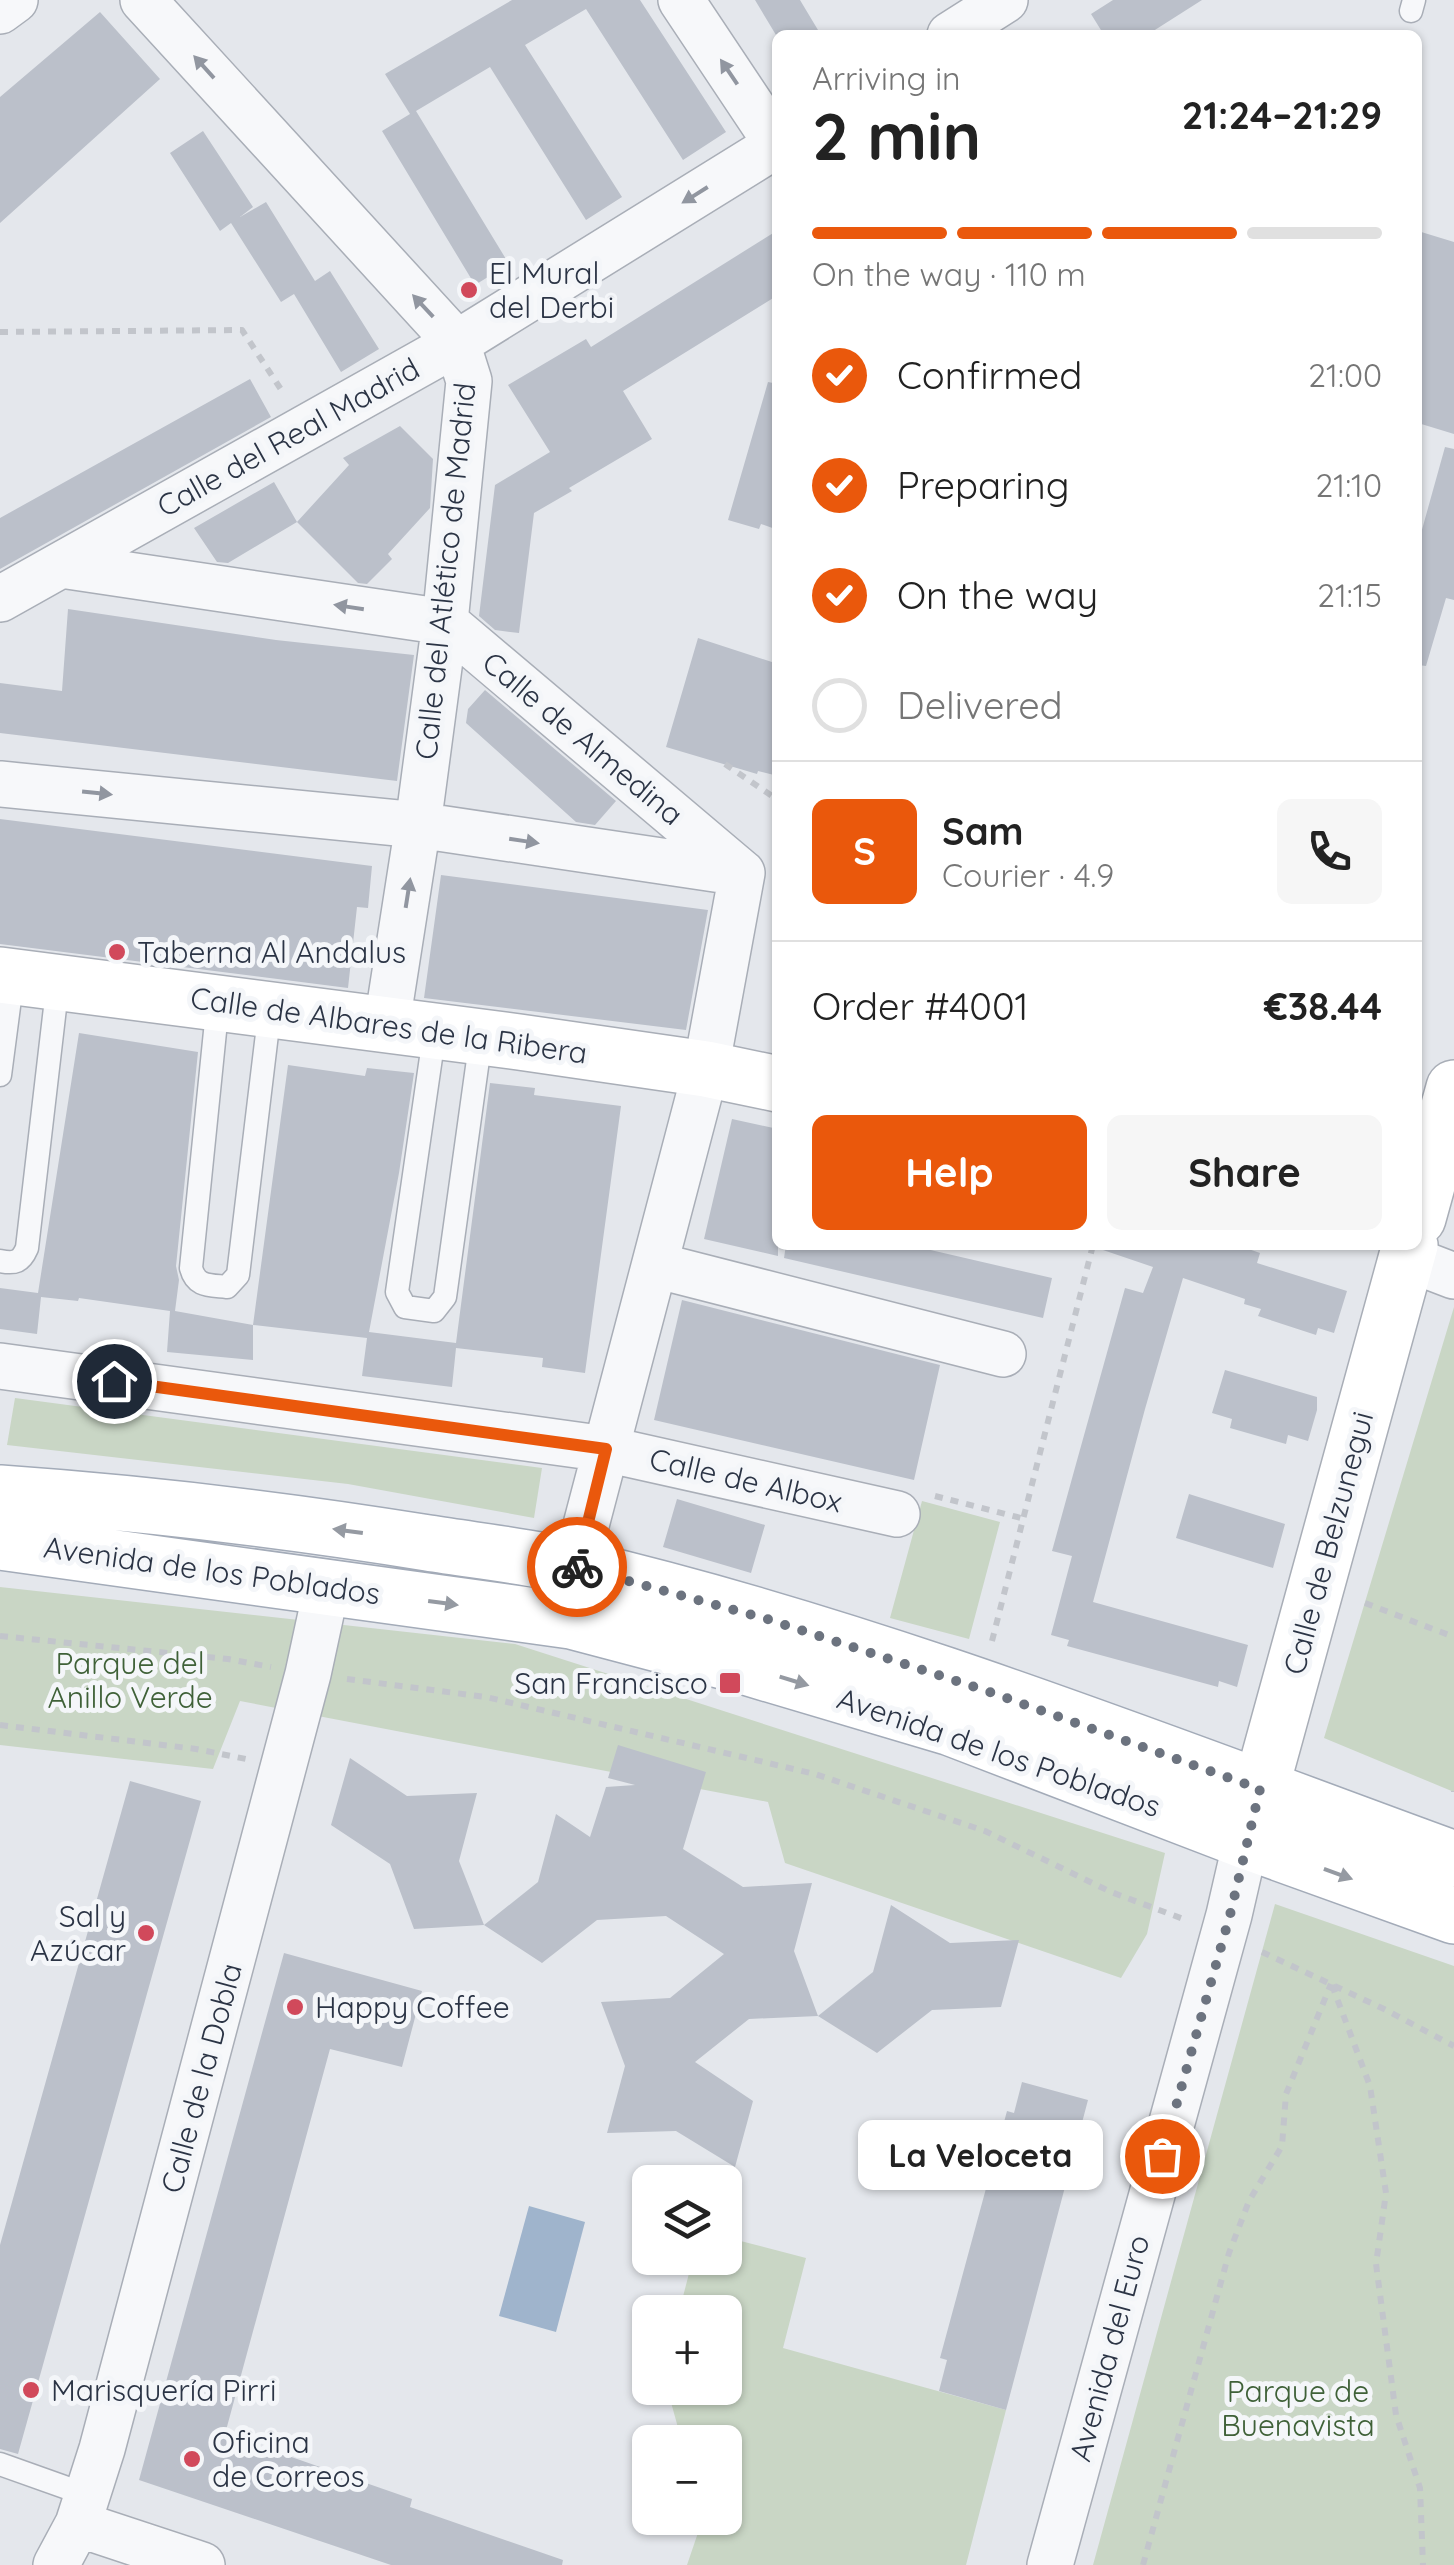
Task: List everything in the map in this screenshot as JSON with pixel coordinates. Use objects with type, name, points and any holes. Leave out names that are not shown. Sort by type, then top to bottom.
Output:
[{"type":"main road","name":"Calle de Albares de la Ribera","points":[[24,978],[434,1030],[706,1069],[772,1083]]},
{"type":"main road","name":"Calle de Belzunegui","points":[[1422,1208],[1454,1088]]},
{"type":"main road","name":"Calle de Belzunegui","points":[[1246,1841],[1411,1250]]},
{"type":"main road","name":"Avenida de los Poblados","points":[[0,1493],[110,1501],[346,1530],[576,1567],[767,1619],[966,1684],[1454,1859]]},
{"type":"main road","name":"Avenida de los Poblados","points":[[0,1542],[572,1621],[951,1728],[1454,1916]]},
{"type":"street","points":[[0,12],[15,0]]},
{"type":"street","name":"Calle del Atlético de Madrid","points":[[143,0],[457,343],[469,382],[445,622],[418,825],[434,1030]]},
{"type":"street","points":[[681,0],[772,136]]},
{"type":"street","points":[[958,30],[1005,0]]},
{"type":"street","name":"Calle del Real Madrid","points":[[0,599],[457,343],[772,147]]},
{"type":"street","points":[[61,565],[445,622]]},
{"type":"street","name":"Calle de Almedina","points":[[445,622],[742,873]]},
{"type":"street","points":[[0,784],[418,825],[742,873],[706,1069],[576,1567]]},
{"type":"street","points":[[655,1265],[1003,1354]]},
{"type":"street","name":"Calle de Albox","points":[[0,1366],[606,1449],[908,1503]]},
{"type":"street","name":"Calle de la Dobla","points":[[56,2565],[82,2509],[102,2449],[308,1674],[327,1586]]},
{"type":"street","name":"Avenida del Euro","points":[[1050,2565],[1230,1915],[1246,1841]]},
{"type":"street","points":[[82,2509],[202,2565]]},
{"type":"lane","points":[[0,1075],[24,978]]},
{"type":"lane","points":[[0,1261],[13,1264],[22,1259],[27,1248],[24,978]]},
{"type":"lane","points":[[244,1005],[238,1274],[227,1287],[200,1284],[190,1268],[244,1005]]},
{"type":"lane","points":[[434,1030],[445,1297],[434,1311],[404,1307],[397,1292],[434,1030]]},
{"type":"lane","points":[[0,2464],[82,2509]]},
{"type":"path","points":[[0,332],[242,330],[292,408]]},
{"type":"path","points":[[725,764],[772,796]]},
{"type":"path","points":[[991,1646],[1092,1250]]},
{"type":"path","points":[[1050,1367],[1060,1370]]},
{"type":"path","points":[[908,1503],[1025,1519]]},
{"type":"path","points":[[1365,1602],[1454,1637]]},
{"type":"path","points":[[0,1636],[268,1666]]},
{"type":"path","points":[[342,1678],[486,1697],[815,1774],[986,1831],[1111,1892],[1174,1915]]},
{"type":"path","points":[[0,1725],[196,1749],[246,1759]]},
{"type":"path","points":[[1278,1960],[1454,2046]]},
{"type":"path","points":[[1143,2565],[1229,2252],[1250,2202],[1282,2146],[1286,2094],[1331,1984]]},
{"type":"path","points":[[1331,1984],[1370,2086],[1386,2194],[1376,2264],[1396,2415],[1420,2488],[1423,2565]]},
{"type":"green space","points":[[1454,1307],[1454,1792],[1324,1738]]},
{"type":"green space","points":[[15,1398],[542,1468],[534,1518],[348,1484],[7,1445]]},
{"type":"green space","points":[[922,1501],[1000,1522],[969,1639],[890,1618]]},
{"type":"green space","name":"Parque del Anillo Verde","points":[[0,1587],[515,1644],[1165,1853],[1147,1934],[1121,1978],[785,1863],[768,1802],[240,1701],[213,1769],[0,1745]]},
{"type":"green space","name":"Parque de Buenavista","points":[[1275,1904],[1454,1966],[1454,2565],[1093,2565]]},
{"type":"green space","points":[[742,2241],[806,2258],[783,2348],[1006,2410],[966,2565],[687,2565],[697,2535],[742,2535],[742,2425],[677,2425],[672,2405],[742,2405],[742,2295],[683,2295],[689,2275],[742,2275]]},
{"type":"water","points":[[529,2206],[585,2222],[556,2332],[499,2316]]},
{"type":"building","points":[[512,0],[640,0],[726,132],[683,160],[586,9],[525,45],[622,197],[586,220],[490,67],[416,111],[509,264],[475,285],[382,131],[410,114],[385,74]]},
{"type":"building","points":[[755,0],[800,0],[818,30],[773,30]]},
{"type":"building","points":[[1113,0],[1202,0],[1155,30],[1101,30],[1091,14]]},
{"type":"building","points":[[100,12],[160,79],[0,223],[0,97]]},
{"type":"building","points":[[203,131],[253,207],[240,217],[266,202],[315,281],[330,271],[379,349],[341,372],[294,294],[281,302],[231,223],[220,231],[170,153]]},
{"type":"building","points":[[1422,232],[1454,242],[1454,434],[1422,424]]},
{"type":"building","points":[[772,234],[772,299],[623,391],[652,439],[534,513],[519,633],[495,630],[479,616],[495,485],[550,452],[508,385],[586,339],[591,347]]},
{"type":"building","points":[[250,379],[271,417],[0,569],[0,518]]},
{"type":"building","points":[[768,382],[772,383],[772,528],[761,524],[759,529],[728,520]]},
{"type":"building","points":[[400,426],[433,459],[430,508],[388,554],[392,559],[367,584],[358,583],[297,522],[349,465],[343,458]]},
{"type":"building","points":[[1445,447],[1454,449],[1454,600],[1446,598],[1426,666],[1422,666],[1422,530]]},
{"type":"building","points":[[274,482],[297,522],[228,563],[217,562],[194,528]]},
{"type":"building","points":[[68,609],[276,640],[414,655],[397,781],[0,733],[0,683],[62,691]]},
{"type":"building","points":[[698,638],[772,662],[772,774],[758,771],[757,774],[666,747]]},
{"type":"building","points":[[485,690],[616,801],[595,825],[576,822],[466,723],[468,709]]},
{"type":"building","points":[[0,819],[372,866],[368,908],[357,907],[348,988],[0,944]]},
{"type":"building","points":[[441,875],[708,910],[686,1030],[424,998]]},
{"type":"building","points":[[79,1033],[198,1052],[175,1311],[253,1325],[253,1360],[167,1352],[170,1311],[79,1298],[78,1301],[41,1297],[37,1334],[0,1329],[0,1288],[38,1293]]},
{"type":"building","points":[[288,1065],[365,1076],[367,1068],[414,1073],[369,1332],[456,1343],[490,1083],[535,1088],[534,1095],[621,1106],[585,1373],[542,1367],[543,1358],[456,1348],[452,1387],[362,1376],[367,1338],[253,1325]]},
{"type":"building","points":[[732,1119],[772,1128],[772,1250],[778,1250],[778,1256],[704,1239]]},
{"type":"building","points":[[785,1250],[931,1250],[1052,1278],[1043,1318],[784,1258]]},
{"type":"building","points":[[1103,1250],[1251,1250],[1260,1253],[1257,1263],[1347,1291],[1334,1333],[1318,1328],[1316,1335],[1258,1316],[1261,1309],[1244,1304],[1245,1299],[1183,1278],[1145,1409],[1093,1602],[1248,1645],[1237,1687],[1219,1681],[1218,1687],[1067,1646],[1069,1640],[1051,1635],[1072,1556],[1052,1551],[1076,1464],[1125,1288],[1143,1293],[1153,1267]]},
{"type":"building","points":[[682,1300],[940,1365],[914,1480],[654,1420]]},
{"type":"building","points":[[1225,1370],[1317,1397],[1308,1441],[1288,1435],[1286,1444],[1230,1428],[1232,1419],[1212,1413]]},
{"type":"building","points":[[1189,1494],[1285,1524],[1273,1568],[1176,1538]]},
{"type":"building","points":[[677,1499],[765,1525],[751,1573],[663,1547]]},
{"type":"building","points":[[618,1745],[706,1772],[683,1849],[743,1887],[812,1883],[794,1951],[818,2016],[749,2019],[695,2062],[753,2101],[736,2165],[676,2131],[607,2133],[625,2066],[601,2002],[670,1998],[724,1954],[666,1916],[597,1920],[542,1963],[484,1925],[538,1882],[556,1814],[590,1837],[606,1787],[635,1785],[608,1778]]},
{"type":"building","points":[[350,1758],[407,1796],[477,1793],[459,1861],[484,1925],[414,1929],[390,1864],[331,1825]]},
{"type":"building","points":[[130,1781],[201,1801],[18,2454],[0,2449],[0,2245]]},
{"type":"building","points":[[891,1905],[950,1943],[1019,1940],[1001,2007],[932,2010],[877,2053],[818,2016],[873,1972]]},
{"type":"building","points":[[284,1953],[422,1991],[402,2067],[330,2049],[225,2434],[412,2499],[410,2507],[563,2560],[562,2565],[391,2565],[139,2480]]},
{"type":"building","points":[[1022,2082],[1088,2100],[1006,2410],[939,2391],[947,2360],[940,2358],[1007,2111],[1014,2113]]},
{"type":"way so far","points":[[577,1567],[767,1619],[984,1690],[1260,1789],[1230,1915],[1162,2156]]},
{"type":"place","name":"El Mural del Derbi","points":[[469,290]]},
{"type":"place","name":"Taberna Al Andalus","points":[[117,952]]},
{"type":"place","name":"San Francisco","points":[[730,1683]]},
{"type":"place","name":"Sal y Azúcar","points":[[146,1933]]},
{"type":"place","name":"Happy Coffee","points":[[295,2007]]},
{"type":"place","name":"La Veloceta","points":[[1162,2156]]},
{"type":"place","name":"Marisquería Pirri","points":[[31,2390]]},
{"type":"place","name":"Oficina de Correos","points":[[192,2459]]},
{"type":"route","points":[[114,1381],[606,1449],[577,1567]]}]
